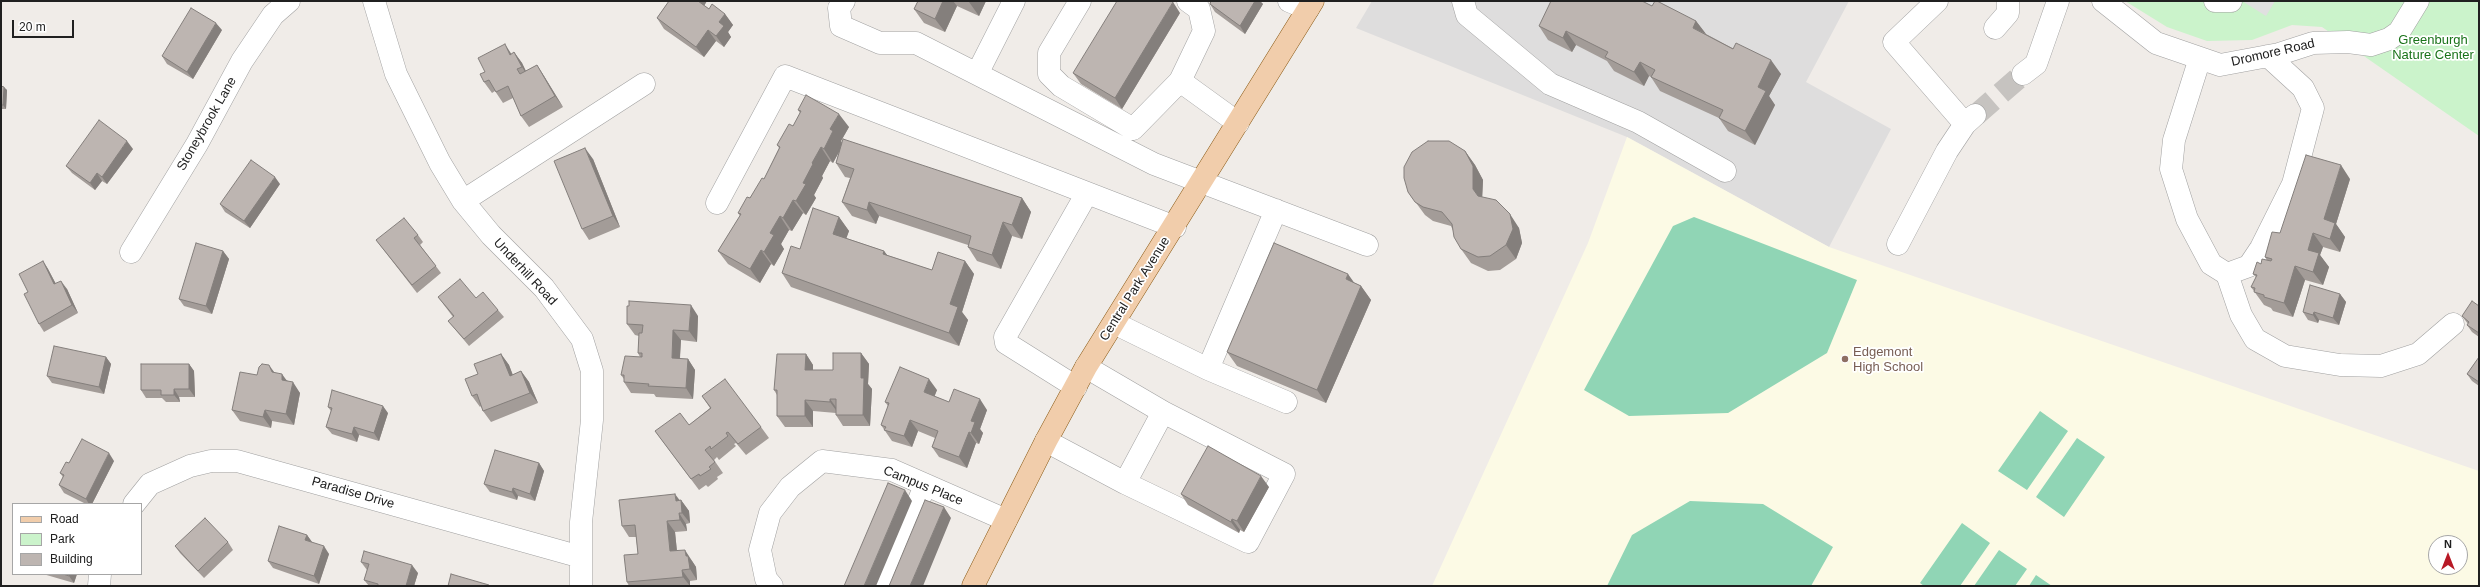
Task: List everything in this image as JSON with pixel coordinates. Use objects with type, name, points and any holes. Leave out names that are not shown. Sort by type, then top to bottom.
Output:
[{"type":"main road","name":"Central Park Avenue","points":[[973,586],[1046,441],[1086,367],[1238,123],[1303,4]]},
{"type":"street","name":"Stoneybrook Lane","points":[[131,252],[197,144],[242,61],[273,15],[289,1]]},
{"type":"street","name":"Underhill Road","points":[[374,1],[396,74],[440,163],[463,201],[491,235],[544,288],[582,339],[592,371],[592,420],[581,522],[581,586]]},
{"type":"street","points":[[844,1],[839,8],[841,26],[880,43],[916,43],[1154,164],[1367,245]]},
{"type":"street","points":[[977,74],[1014,1]]},
{"type":"street","points":[[1080,1],[1049,53],[1049,74],[1061,86],[1133,129],[1180,82],[1204,31],[1199,9],[1188,1]]},
{"type":"street","points":[[1463,1],[1467,15],[1550,84],[1638,122],[1725,171]]},
{"type":"street","points":[[1898,244],[1947,151],[1970,120],[1894,42],[1937,1]]},
{"type":"street","points":[[1995,28],[2008,13],[2008,1]]},
{"type":"street","points":[[2023,74],[2036,64],[2058,1]]},
{"type":"street","name":"Dromore Road","points":[[2103,1],[2156,43],[2220,65],[2268,56],[2313,43],[2348,42],[2371,45],[2388,39],[2400,32],[2418,1]]},
{"type":"street","points":[[2215,1],[2231,1]]},
{"type":"street","points":[[2227,274],[2249,266],[2261,248],[2293,184],[2313,108],[2303,88],[2268,56]]},
{"type":"street","points":[[2200,58],[2174,140],[2171,169],[2187,219],[2211,264],[2227,274],[2241,315],[2255,339],[2285,356],[2340,365],[2381,366],[2418,354],[2453,324]]},
{"type":"street","points":[[718,203],[785,76],[1174,227]]},
{"type":"street","points":[[1180,82],[1238,123]]},
{"type":"street","points":[[463,201],[644,84]]},
{"type":"street","points":[[1076,387],[1006,343],[1005,337],[1087,193]]},
{"type":"street","points":[[1208,369],[1276,210]]},
{"type":"street","points":[[1114,323],[1208,369],[1286,402]]},
{"type":"street","points":[[1046,441],[1131,486],[1248,542],[1284,474],[1163,412],[1086,367]]},
{"type":"street","points":[[1131,486],[1163,412]]},
{"type":"street","name":"Paradise Drive","points":[[135,503],[150,484],[190,466],[211,460],[238,460],[581,557]]},
{"type":"street","name":"Campus Place","points":[[772,586],[766,579],[760,550],[770,513],[790,487],[822,460],[892,470],[1006,520]]},
{"type":"street","points":[[885,586],[925,485]]},
{"type":"street","points":[[99,586],[100,575]]},
{"type":"shaded area","points":[[1372,1],[1849,1],[1806,82],[1891,129],[1829,247],[1627,137],[1356,28]]},
{"type":"shaded area","points":[[2242,1],[2275,1],[2266,16]]},
{"type":"shaded area","name":"Edgemont High School","points":[[1627,137],[1829,247],[2479,471],[2479,586],[1432,586],[1588,243]]},
{"type":"green space","name":"Greenburgh Nature Center","points":[[2125,1],[2479,1],[2479,136],[2322,27],[2292,25],[2252,40],[2207,41],[2167,27]]},
{"type":"green space","points":[[1694,217],[1857,280],[1827,353],[1728,413],[1629,416],[1584,390],[1673,226]]},
{"type":"green space","points":[[2040,411],[2068,431],[2027,490],[1998,471]]},
{"type":"green space","points":[[2077,438],[2105,457],[2064,517],[2036,497]]},
{"type":"green space","points":[[1690,501],[1763,504],[1833,547],[1811,586],[1607,586],[1632,535]]},
{"type":"green space","points":[[1962,523],[1990,543],[1960,586],[1924,586],[1920,583]]},
{"type":"green space","points":[[1999,550],[2027,569],[2015,586],[1974,586]]},
{"type":"green space","points":[[2036,575],[2052,586],[2029,586]]},
{"type":"building","points":[[669,1],[698,1],[709,9],[712,4],[725,14],[719,22],[724,26],[716,36],[708,30],[696,47],[657,18]]},
{"type":"building","points":[[918,1],[943,1],[935,19],[914,9]]},
{"type":"building","points":[[1117,1],[1173,2],[1115,98],[1073,73]]},
{"type":"building","points":[[1211,1],[1255,1],[1240,26],[1210,4]]},
{"type":"building","points":[[1551,1],[1642,1],[1652,6],[1655,1],[1657,1],[1696,21],[1693,28],[1733,49],[1736,43],[1771,60],[1758,87],[1766,91],[1745,131],[1719,118],[1723,110],[1651,77],[1655,70],[1640,62],[1634,72],[1605,57],[1608,52],[1566,31],[1563,38],[1539,26]]},
{"type":"building","points":[[191,8],[216,23],[187,72],[162,56]]},
{"type":"building","points":[[505,44],[510,55],[514,52],[522,67],[517,69],[520,74],[537,65],[555,96],[521,116],[508,86],[496,92],[489,80],[484,82],[480,74],[485,72],[478,58]]},
{"type":"building","points":[[1,86],[4,87],[3,105],[1,105]]},
{"type":"building","points":[[806,95],[839,114],[830,129],[833,131],[824,149],[821,147],[812,163],[813,164],[803,183],[806,184],[796,201],[793,200],[783,218],[780,216],[770,233],[774,235],[764,252],[761,250],[750,269],[718,251],[741,214],[738,213],[747,197],[750,198],[762,178],[764,179],[780,147],[777,145],[789,124],[793,126],[801,111],[798,110]]},
{"type":"building","points":[[99,120],[127,141],[102,177],[97,173],[90,183],[66,166]]},
{"type":"building","points":[[843,139],[1022,198],[1012,225],[1003,222],[992,255],[968,247],[971,236],[869,202],[867,210],[842,202],[854,169],[836,163]]},
{"type":"building","points":[[1428,141],[1449,141],[1465,151],[1473,166],[1473,189],[1478,196],[1496,200],[1510,214],[1513,229],[1506,245],[1490,256],[1478,257],[1461,249],[1454,237],[1452,224],[1442,212],[1423,207],[1415,202],[1408,192],[1404,178],[1404,167],[1412,152]]},
{"type":"building","points":[[585,148],[613,216],[582,229],[554,161]]},
{"type":"building","points":[[2306,155],[2341,165],[2324,219],[2335,223],[2330,239],[2313,233],[2308,250],[2319,253],[2313,272],[2295,266],[2284,303],[2264,297],[2264,295],[2254,292],[2255,288],[2251,287],[2257,275],[2253,274],[2257,262],[2261,264],[2262,259],[2271,261],[2272,259],[2265,257],[2272,232],[2280,233]]},
{"type":"building","points":[[251,160],[275,177],[244,221],[220,204]]},
{"type":"building","points":[[813,208],[839,217],[833,234],[884,251],[883,254],[932,270],[938,252],[965,261],[950,304],[958,307],[949,333],[782,273],[791,246],[800,249]]},
{"type":"building","points":[[404,218],[418,235],[414,238],[436,266],[412,285],[376,240]]},
{"type":"building","points":[[196,243],[223,251],[206,306],[179,299]]},
{"type":"building","points":[[1274,243],[1348,274],[1346,279],[1361,286],[1317,390],[1227,352]]},
{"type":"building","points":[[43,261],[54,284],[61,281],[72,305],[39,324],[24,294],[28,292],[19,274]]},
{"type":"building","points":[[460,279],[476,298],[483,292],[498,310],[464,339],[448,321],[454,316],[438,297]]},
{"type":"building","points":[[2310,285],[2340,294],[2333,318],[2314,312],[2313,315],[2303,312]]},
{"type":"building","points":[[629,301],[691,305],[689,331],[673,330],[672,358],[688,359],[686,388],[648,386],[649,384],[624,382],[624,375],[621,375],[625,356],[642,357],[642,353],[638,353],[639,333],[642,333],[643,325],[627,324],[627,306],[629,306]]},
{"type":"building","points":[[2472,301],[2479,306],[2479,333],[2467,325],[2469,322],[2462,316]]},
{"type":"building","points":[[54,346],[106,357],[99,387],[47,376]]},
{"type":"building","points":[[833,353],[861,353],[861,378],[864,378],[863,415],[836,415],[836,399],[830,399],[830,402],[805,400],[805,416],[777,416],[777,390],[774,390],[777,354],[806,354],[805,370],[833,370]]},
{"type":"building","points":[[501,354],[510,376],[521,371],[530,393],[483,411],[477,394],[472,396],[465,379],[478,374],[474,364]]},
{"type":"building","points":[[2479,357],[2479,382],[2467,374]]},
{"type":"building","points":[[141,364],[189,364],[189,389],[174,389],[174,395],[161,395],[161,390],[141,390]]},
{"type":"building","points":[[262,364],[269,365],[272,372],[282,374],[282,380],[293,382],[286,414],[265,410],[263,417],[232,410],[240,372],[257,375],[259,367]]},
{"type":"building","points":[[900,367],[929,379],[924,392],[949,402],[954,389],[980,399],[971,421],[975,422],[971,433],[969,432],[959,457],[932,447],[938,431],[910,420],[904,436],[884,430],[886,427],[881,425],[889,403],[885,402]]},
{"type":"building","points":[[725,379],[761,427],[738,444],[728,432],[726,433],[728,436],[711,449],[710,446],[705,450],[715,462],[709,467],[711,469],[700,476],[699,474],[691,479],[655,431],[680,413],[689,425],[711,408],[702,396]]},
{"type":"building","points":[[332,390],[383,406],[374,433],[354,427],[352,434],[326,427],[332,408],[328,407]]},
{"type":"building","points":[[82,439],[109,453],[86,499],[59,485],[64,475],[60,473],[66,462],[69,463]]},
{"type":"building","points":[[1208,446],[1261,476],[1237,521],[1232,519],[1231,522],[1181,494]]},
{"type":"building","points":[[495,450],[539,463],[530,494],[513,488],[512,492],[484,484]]},
{"type":"building","points":[[888,483],[905,490],[864,586],[844,586]]},
{"type":"building","points":[[675,494],[676,501],[681,500],[682,513],[679,513],[680,520],[667,521],[670,551],[685,550],[686,556],[688,556],[690,569],[682,570],[683,577],[627,582],[624,555],[638,554],[635,525],[622,526],[619,500]]},
{"type":"building","points":[[925,500],[944,507],[910,586],[889,586]]},
{"type":"building","points":[[205,518],[228,542],[198,571],[175,546]]},
{"type":"building","points":[[279,526],[307,535],[305,540],[324,546],[314,576],[268,561]]},
{"type":"building","points":[[364,551],[412,565],[406,586],[378,586],[378,584],[364,580],[369,564],[361,562]]},
{"type":"building","points":[[451,574],[489,585],[448,586]]},
{"type":"tunnel","points":[[1976,115],[2023,74]]},
{"type":"place","name":"Edgemont High School","points":[[1845,359]]}]
